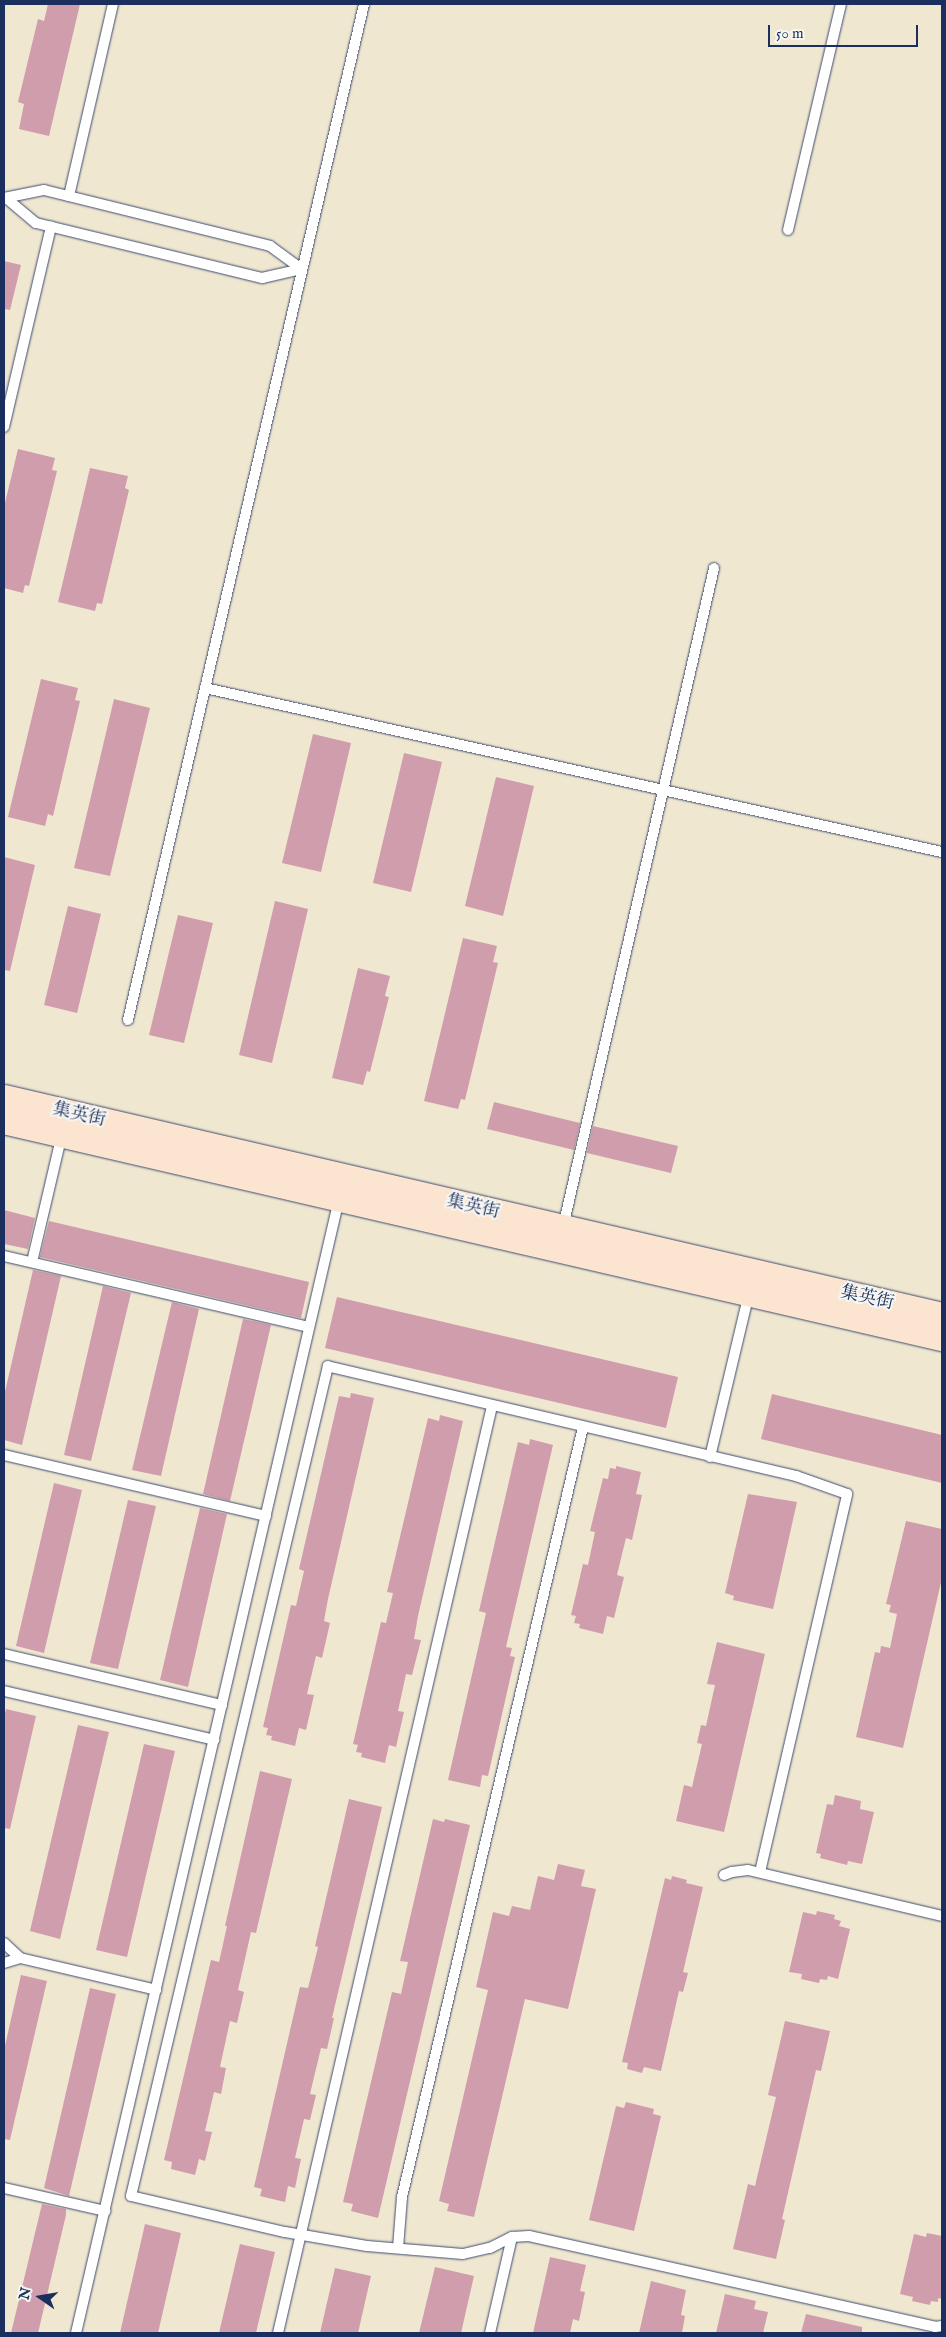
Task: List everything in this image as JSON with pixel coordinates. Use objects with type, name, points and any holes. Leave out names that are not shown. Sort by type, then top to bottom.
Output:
[{"type":"main road","name":"集英街","points":[[4,1099],[942,1317]]},
{"type":"main road","name":"集英街","points":[[4,1120],[942,1337]]},
{"type":"lane","points":[[69,196],[113,4]]},
{"type":"lane","points":[[128,1020],[364,4]]},
{"type":"lane","points":[[788,230],[841,4]]},
{"type":"lane","points":[[5,198],[44,190],[69,196],[270,246],[302,270]]},
{"type":"lane","points":[[5,198],[36,223],[262,278],[302,270]]},
{"type":"lane","points":[[4,427],[51,226]]},
{"type":"lane","points":[[563,1229],[714,568]]},
{"type":"lane","points":[[205,688],[942,852]]},
{"type":"lane","points":[[32,1262],[62,1133]]},
{"type":"lane","points":[[76,2333],[340,1198]]},
{"type":"lane","points":[[4,1256],[310,1327]]},
{"type":"lane","points":[[710,1457],[749,1292]]},
{"type":"lane","points":[[760,1872],[847,1494],[796,1476],[328,1366],[131,2196],[300,2235],[367,2246],[463,2254],[490,2248],[512,2237],[529,2236],[935,2327],[942,2326]]},
{"type":"lane","points":[[278,2333],[492,1406]]},
{"type":"lane","points":[[398,2248],[402,2197],[583,1427]]},
{"type":"lane","points":[[4,1455],[266,1516]]},
{"type":"lane","points":[[4,1654],[222,1705]]},
{"type":"lane","points":[[4,1691],[214,1740]]},
{"type":"lane","points":[[724,1875],[748,1870],[760,1872],[942,1916]]},
{"type":"lane","points":[[4,1943],[20,1958],[156,1990]]},
{"type":"lane","points":[[4,1963],[20,1958]]},
{"type":"lane","points":[[4,2188],[105,2211]]},
{"type":"lane","points":[[490,2333],[512,2237]]},
{"type":"building","points":[[48,4],[80,4],[49,136],[19,129],[24,104],[18,102],[38,19],[44,21]]},
{"type":"building","points":[[4,261],[21,265],[10,310],[4,309]]},
{"type":"building","points":[[18,449],[55,458],[52,470],[57,471],[29,586],[25,585],[23,593],[4,588],[4,507]]},
{"type":"building","points":[[90,468],[128,476],[125,488],[129,490],[102,604],[97,603],[95,611],[58,602]]},
{"type":"building","points":[[41,679],[78,688],[75,700],[80,701],[53,816],[48,814],[45,826],[8,817]]},
{"type":"building","points":[[114,699],[150,708],[110,876],[74,868]]},
{"type":"building","points":[[313,734],[351,743],[321,872],[282,863]]},
{"type":"building","points":[[404,753],[442,762],[411,892],[373,883]]},
{"type":"building","points":[[496,777],[534,786],[503,916],[465,906]]},
{"type":"building","points":[[4,857],[35,865],[10,971],[4,970]]},
{"type":"building","points":[[275,901],[308,909],[272,1063],[239,1055]]},
{"type":"building","points":[[68,906],[101,914],[77,1013],[44,1005]]},
{"type":"building","points":[[178,915],[213,923],[184,1043],[149,1035]]},
{"type":"building","points":[[463,938],[497,946],[493,962],[498,963],[465,1100],[461,1099],[458,1109],[424,1101]]},
{"type":"building","points":[[358,968],[390,976],[385,996],[389,997],[370,1072],[367,1071],[363,1085],[332,1078]]},
{"type":"building","points":[[494,1102],[580,1123],[574,1150],[487,1129]]},
{"type":"building","points":[[593,1126],[678,1146],[671,1173],[587,1153]]},
{"type":"building","points":[[4,1210],[35,1218],[28,1249],[4,1244]]},
{"type":"building","points":[[49,1221],[309,1282],[301,1318],[40,1257]]},
{"type":"building","points":[[33,1270],[61,1276],[22,1445],[4,1440],[4,1396]]},
{"type":"building","points":[[103,1286],[131,1293],[91,1461],[64,1455]]},
{"type":"building","points":[[337,1297],[678,1377],[666,1428],[325,1348]]},
{"type":"building","points":[[172,1302],[199,1309],[161,1476],[132,1470]]},
{"type":"building","points":[[243,1319],[271,1325],[230,1501],[203,1494]]},
{"type":"building","points":[[351,1393],[374,1398],[328,1599],[324,1621],[330,1623],[322,1658],[316,1656],[307,1694],[314,1695],[306,1730],[299,1728],[295,1746],[271,1740],[272,1736],[266,1735],[268,1728],[263,1727],[291,1605],[296,1606],[304,1571],[299,1569],[339,1396],[350,1398]]},
{"type":"building","points":[[772,1394],[942,1435],[942,1483],[761,1439]]},
{"type":"building","points":[[440,1415],[463,1421],[418,1616],[414,1639],[421,1640],[412,1675],[406,1674],[398,1711],[404,1712],[396,1747],[389,1745],[385,1763],[361,1757],[362,1753],[356,1752],[358,1745],[353,1744],[381,1622],[386,1623],[393,1593],[387,1592],[428,1418],[439,1421]]},
{"type":"building","points":[[530,1439],[553,1445],[506,1647],[512,1648],[510,1656],[515,1657],[488,1776],[482,1775],[480,1787],[448,1780],[486,1613],[479,1611],[518,1442],[529,1445]]},
{"type":"building","points":[[616,1466],[641,1472],[636,1494],[642,1495],[632,1540],[626,1538],[617,1575],[624,1577],[614,1618],[607,1616],[603,1634],[579,1628],[580,1624],[574,1623],[576,1616],[571,1615],[583,1564],[588,1565],[595,1532],[590,1531],[603,1478],[608,1479],[610,1468],[616,1469]]},
{"type":"building","points":[[54,1483],[82,1490],[44,1653],[16,1646]]},
{"type":"building","points":[[748,1494],[797,1502],[773,1609],[733,1600],[734,1596],[725,1593]]},
{"type":"building","points":[[128,1500],[156,1506],[118,1669],[90,1663]]},
{"type":"building","points":[[200,1508],[227,1514],[188,1687],[160,1680]]},
{"type":"building","points":[[906,1521],[942,1529],[942,1578],[903,1748],[856,1737],[875,1652],[880,1653],[881,1646],[890,1648],[897,1614],[889,1612],[891,1605],[886,1604]]},
{"type":"building","points":[[717,1642],[765,1654],[724,1832],[676,1821],[684,1785],[692,1787],[702,1744],[697,1743],[701,1725],[706,1726],[715,1685],[707,1684]]},
{"type":"building","points":[[6,1709],[36,1716],[10,1829],[4,1828],[4,1718]]},
{"type":"building","points":[[78,1725],[109,1732],[60,1939],[30,1931]]},
{"type":"building","points":[[144,1744],[175,1751],[127,1957],[96,1950]]},
{"type":"building","points":[[260,1771],[292,1779],[256,1933],[251,1932],[238,1990],[244,1992],[237,2023],[230,2021],[220,2067],[226,2068],[221,2094],[214,2092],[205,2131],[212,2132],[205,2161],[199,2159],[195,2175],[171,2169],[172,2162],[164,2160],[211,1960],[219,1962],[227,1926],[225,1926]]},
{"type":"building","points":[[835,1795],[861,1801],[860,1809],[874,1812],[862,1864],[848,1861],[847,1865],[820,1858],[821,1854],[816,1853],[827,1804],[833,1805]]},
{"type":"building","points":[[349,1799],[382,1807],[332,2018],[334,2018],[327,2049],[321,2048],[310,2094],[316,2095],[310,2120],[304,2119],[295,2158],[301,2159],[295,2188],[288,2186],[285,2202],[260,2196],[262,2189],[254,2187],[300,1987],[308,1988],[318,1947],[315,1946]]},
{"type":"building","points":[[433,1819],[444,1822],[445,1819],[470,1825],[378,2218],[351,2211],[353,2204],[343,2202],[392,1992],[401,1994],[408,1962],[400,1961]]},
{"type":"building","points":[[558,1864],[585,1870],[581,1886],[596,1889],[568,2009],[525,1999],[474,2217],[447,2211],[449,2204],[439,2201],[488,1990],[476,1987],[493,1912],[509,1916],[512,1906],[530,1910],[538,1876],[554,1880]]},
{"type":"building","points":[[672,1876],[687,1880],[686,1883],[703,1887],[683,1972],[688,1973],[683,1992],[679,1991],[661,2071],[644,2067],[642,2073],[627,2069],[628,2063],[622,2062],[665,1878],[671,1880]]},
{"type":"building","points":[[817,1911],[835,1915],[834,1919],[841,1921],[839,1926],[850,1929],[838,1979],[828,1976],[827,1980],[820,1979],[819,1983],[801,1979],[802,1974],[789,1972],[803,1912],[816,1915]]},
{"type":"building","points":[[21,1975],[47,1981],[10,2140],[4,2139],[4,2050]]},
{"type":"building","points":[[90,1988],[116,1994],[69,2196],[44,2188]]},
{"type":"building","points":[[785,2021],[830,2031],[821,2071],[816,2070],[782,2219],[785,2220],[776,2259],[733,2249],[748,2184],[755,2186],[776,2097],[768,2095]]},
{"type":"building","points":[[626,2102],[654,2109],[653,2114],[661,2116],[634,2231],[589,2220],[616,2106],[624,2108]]},
{"type":"building","points":[[42,2204],[66,2209],[66,2215],[38,2333],[11,2333]]},
{"type":"building","points":[[145,2224],[181,2233],[158,2333],[120,2333]]},
{"type":"building","points":[[927,2233],[942,2236],[942,2299],[938,2298],[938,2302],[931,2301],[930,2305],[912,2301],[913,2297],[900,2294],[914,2234],[926,2237]]},
{"type":"building","points":[[240,2244],[275,2252],[256,2333],[219,2333]]},
{"type":"building","points":[[550,2257],[586,2265],[580,2291],[585,2292],[579,2321],[573,2319],[570,2333],[533,2333]]},
{"type":"building","points":[[435,2267],[474,2276],[461,2333],[419,2333]]},
{"type":"building","points":[[335,2268],[371,2276],[358,2333],[320,2333]]},
{"type":"building","points":[[651,2281],[686,2290],[681,2315],[685,2316],[682,2333],[639,2333]]},
{"type":"building","points":[[725,2294],[756,2301],[754,2309],[768,2312],[763,2333],[716,2333]]},
{"type":"building","points":[[806,2314],[862,2327],[862,2333],[801,2333]]}]
